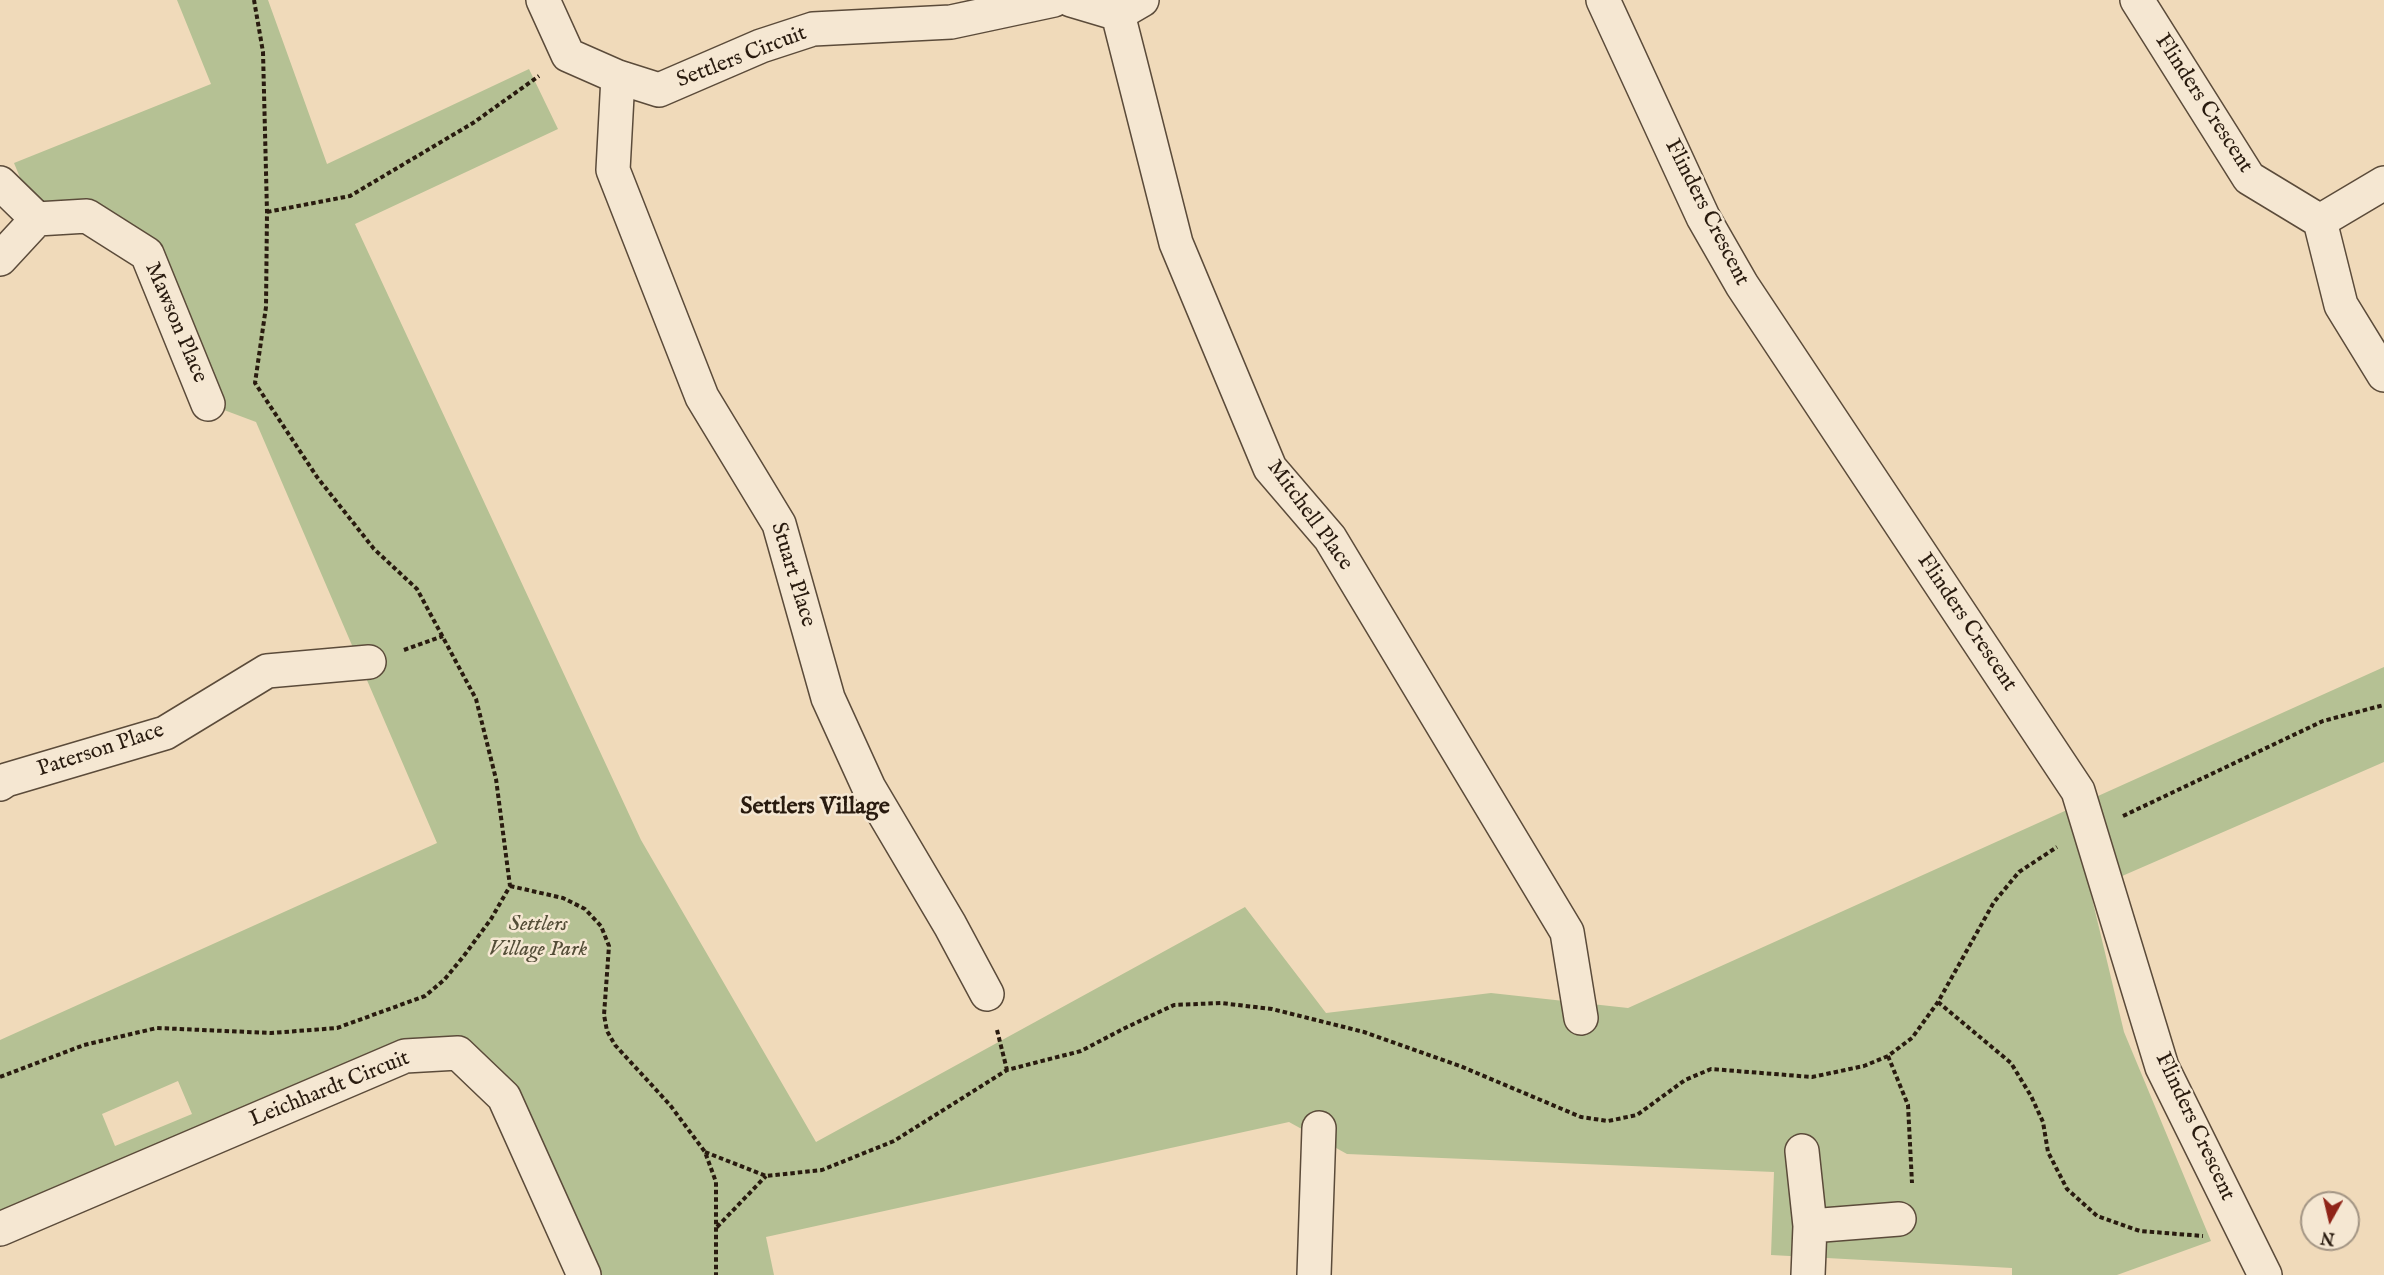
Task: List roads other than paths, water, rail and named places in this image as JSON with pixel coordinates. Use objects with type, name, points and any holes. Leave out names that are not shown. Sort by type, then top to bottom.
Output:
[{"type":"street","name":"Settlers Circuit","points":[[543,0],[568,55],[618,77],[660,90],[761,46],[813,29],[951,22],[1054,0]]},
{"type":"street","points":[[1071,0],[1130,7]]},
{"type":"street","name":"Flinders Crescent","points":[[1603,0],[1703,217],[1742,285],[2078,790],[2162,1067],[2265,1275]]},
{"type":"street","name":"Flinders Crescent","points":[[2137,0],[2249,178],[2320,221]]},
{"type":"street","name":"Mitchell Place","points":[[1130,7],[1176,243],[1270,468],[1330,538],[1567,932],[1581,1018]]},
{"type":"street","name":"Stuart Place","points":[[618,77],[613,170],[702,397],[779,524],[828,698],[869,788],[950,925],[987,994]]},
{"type":"street","points":[[0,183],[37,219],[0,259]]},
{"type":"street","points":[[2384,183],[2320,221],[2341,305],[2384,375]]},
{"type":"street","name":"Mawson Place","points":[[37,219],[87,216],[147,254],[208,404]]},
{"type":"street","name":"Paterson Place","points":[[0,784],[6,780],[165,733],[267,671],[369,662]]},
{"type":"street","name":"Leichhardt Circuit","points":[[0,1229],[405,1056],[458,1053],[504,1096],[585,1275]]},
{"type":"street","points":[[1314,1275],[1319,1128]]},
{"type":"street","points":[[1802,1151],[1810,1226],[1808,1275]]},
{"type":"street","points":[[1810,1226],[1899,1219]]},
{"type":"district","name":"Settlers Village","points":[[815,808]]},
{"type":"park label","name":"Settlers Village Park","points":[[538,938]]}]
